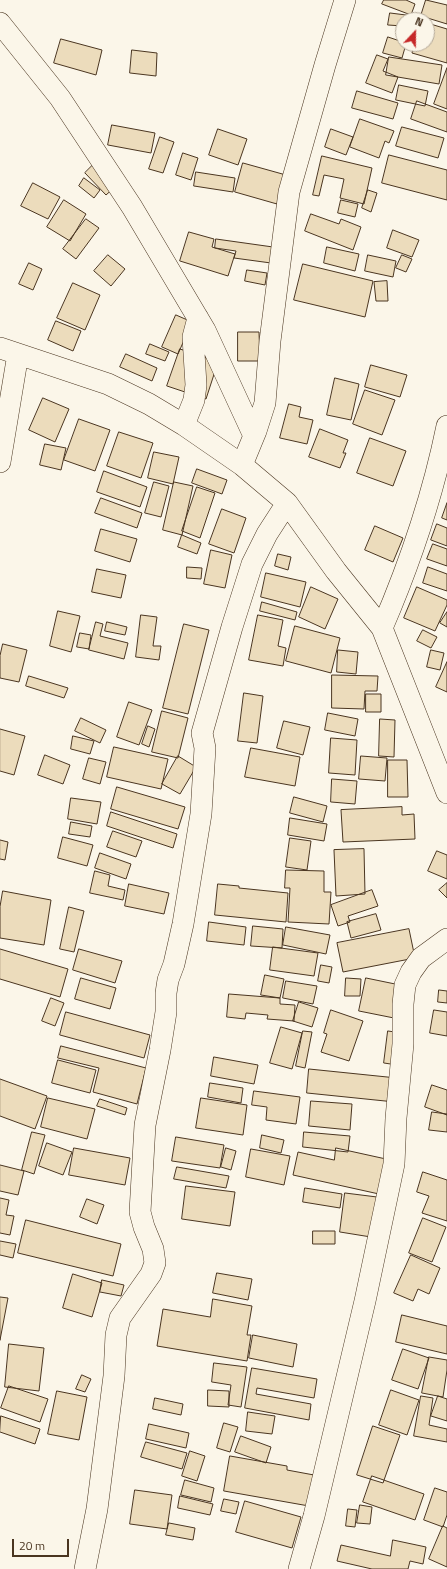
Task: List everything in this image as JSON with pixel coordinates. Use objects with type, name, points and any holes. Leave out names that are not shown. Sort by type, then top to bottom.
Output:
[{"type":"street","points":[[242,466],[265,403],[270,342],[289,192],[345,0]]},
{"type":"street","points":[[0,23],[60,98],[132,207],[198,318],[228,377],[254,436]]},
{"type":"street","points":[[184,425],[194,400],[196,384],[193,337],[198,318]]},
{"type":"street","points":[[0,462],[9,351],[108,384],[149,404],[184,425],[242,466],[287,504],[336,571],[382,628],[447,793]]},
{"type":"street","points":[[382,628],[399,588],[425,511],[442,451],[447,426]]},
{"type":"street","points":[[85,1569],[97,1509],[114,1376],[116,1335],[120,1318],[152,1274],[155,1263],[153,1249],[140,1212],[145,1125],[160,1050],[166,1012],[168,980],[174,964],[183,924],[201,814],[205,748],[202,733],[232,627],[252,564],[267,534],[287,504]]},
{"type":"street","points":[[299,1569],[314,1516],[361,1317],[394,1164],[396,1118],[403,1044],[403,1004],[405,985],[411,972],[421,958],[447,938]]},
{"type":"building","points":[[384,0],[406,0],[415,4],[412,12],[403,12],[382,4]]},
{"type":"building","points":[[426,0],[447,5],[447,24],[435,20],[435,12],[422,12]]},
{"type":"building","points":[[390,13],[395,14],[395,25],[388,25]]},
{"type":"building","points":[[435,25],[447,29],[447,63],[412,53],[435,52]]},
{"type":"building","points":[[388,37],[395,39],[395,52],[404,52],[402,58],[383,53]]},
{"type":"building","points":[[61,39],[102,50],[96,75],[54,63]]},
{"type":"building","points":[[132,50],[157,53],[156,76],[130,73]]},
{"type":"building","points":[[377,55],[388,59],[383,71],[398,77],[392,93],[366,83]]},
{"type":"building","points":[[389,57],[442,65],[439,84],[386,75]]},
{"type":"building","points":[[447,68],[447,109],[434,104]]},
{"type":"building","points":[[399,85],[428,91],[425,106],[396,100]]},
{"type":"building","points":[[357,91],[398,103],[393,119],[352,108]]},
{"type":"building","points":[[417,101],[447,112],[447,132],[411,119]]},
{"type":"building","points":[[360,119],[394,131],[389,143],[385,141],[379,158],[350,147]]},
{"type":"building","points":[[112,125],[155,133],[151,153],[108,145]]},
{"type":"building","points":[[402,127],[444,138],[438,158],[396,146]]},
{"type":"building","points":[[218,129],[247,139],[238,165],[209,155]]},
{"type":"building","points":[[331,129],[353,137],[346,155],[325,147]]},
{"type":"building","points":[[160,137],[174,142],[163,173],[149,169]]},
{"type":"building","points":[[183,153],[198,158],[191,180],[176,175]]},
{"type":"building","points":[[389,155],[447,170],[447,200],[382,183]]},
{"type":"building","points":[[322,156],[372,168],[364,204],[340,198],[344,179],[324,175],[319,196],[313,195]]},
{"type":"building","points":[[95,163],[116,186],[106,195],[85,173]]},
{"type":"building","points":[[243,163],[286,175],[277,204],[235,192]]},
{"type":"building","points":[[196,172],[235,178],[233,192],[194,186]]},
{"type":"building","points":[[84,178],[100,190],[94,198],[79,186]]},
{"type":"building","points":[[33,183],[60,197],[48,219],[21,206]]},
{"type":"building","points":[[368,190],[377,193],[371,212],[362,208]]},
{"type":"building","points":[[64,200],[86,214],[70,241],[47,227]]},
{"type":"building","points":[[341,200],[358,204],[355,217],[338,213]]},
{"type":"building","points":[[311,214],[339,224],[341,219],[361,227],[353,250],[305,231]]},
{"type":"building","points":[[86,219],[99,228],[76,259],[63,249]]},
{"type":"building","points":[[393,230],[419,240],[412,257],[387,248]]},
{"type":"building","points":[[189,232],[214,239],[212,247],[235,254],[228,276],[180,261]]},
{"type":"building","points":[[216,239],[273,247],[271,263],[234,258],[236,251],[215,248]]},
{"type":"building","points":[[327,247],[359,254],[355,271],[324,263]]},
{"type":"building","points":[[108,255],[125,269],[111,286],[94,271]]},
{"type":"building","points":[[368,255],[396,261],[393,277],[365,271]]},
{"type":"building","points":[[402,255],[412,259],[406,272],[396,268]]},
{"type":"building","points":[[29,263],[42,269],[33,290],[19,284]]},
{"type":"building","points":[[303,264],[373,281],[365,317],[294,300]]},
{"type":"building","points":[[247,270],[267,273],[265,285],[245,281]]},
{"type":"building","points":[[387,281],[388,301],[376,301],[374,282]]},
{"type":"building","points":[[73,283],[100,295],[85,330],[57,318]]},
{"type":"building","points":[[176,315],[192,322],[178,354],[162,347]]},
{"type":"building","points":[[56,321],[81,331],[73,351],[48,340]]},
{"type":"building","points":[[238,332],[259,332],[260,361],[238,361]]},
{"type":"building","points":[[150,344],[169,352],[165,361],[146,354]]},
{"type":"building","points":[[180,349],[218,362],[206,399],[167,386]]},
{"type":"building","points":[[126,354],[157,368],[152,381],[120,367]]},
{"type":"building","points":[[371,365],[407,375],[400,397],[365,387]]},
{"type":"building","points":[[335,378],[359,384],[351,420],[327,415]]},
{"type":"building","points":[[365,390],[395,400],[382,435],[353,424]]},
{"type":"building","points":[[43,398],[69,409],[55,442],[29,430]]},
{"type":"building","points":[[289,404],[301,407],[299,417],[313,420],[307,444],[280,438]]},
{"type":"building","points":[[79,419],[110,430],[95,471],[64,460]]},
{"type":"building","points":[[320,429],[348,440],[343,453],[346,453],[340,468],[309,457]]},
{"type":"building","points":[[119,432],[153,443],[141,478],[107,466]]},
{"type":"building","points":[[370,438],[406,451],[393,486],[357,473]]},
{"type":"building","points":[[45,444],[66,448],[61,470],[40,465]]},
{"type":"building","points":[[154,452],[179,457],[173,484],[148,478]]},
{"type":"building","points":[[197,469],[227,480],[222,494],[192,483]]},
{"type":"building","points":[[104,471],[147,487],[140,507],[97,492]]},
{"type":"building","points":[[154,482],[169,486],[161,517],[145,513]]},
{"type":"building","points":[[174,482],[193,486],[182,535],[163,530]]},
{"type":"building","points":[[197,487],[215,493],[200,538],[182,531]]},
{"type":"building","points":[[101,498],[142,513],[137,528],[95,513]]},
{"type":"building","points":[[447,503],[447,520],[442,518]]},
{"type":"building","points":[[222,509],[246,518],[234,553],[209,544]]},
{"type":"building","points":[[437,524],[447,528],[447,546],[431,540]]},
{"type":"building","points":[[375,526],[403,538],[393,562],[365,550]]},
{"type":"building","points":[[101,529],[137,539],[130,562],[95,551]]},
{"type":"building","points":[[182,535],[201,543],[197,554],[178,547]]},
{"type":"building","points":[[433,544],[447,549],[447,566],[427,559]]},
{"type":"building","points":[[211,550],[232,555],[225,588],[204,584]]},
{"type":"building","points":[[278,554],[291,557],[288,570],[275,566]]},
{"type":"building","points":[[187,567],[202,568],[201,579],[187,578]]},
{"type":"building","points":[[428,567],[447,574],[447,591],[423,583]]},
{"type":"building","points":[[97,569],[126,575],[121,598],[92,592]]},
{"type":"building","points":[[266,573],[306,582],[300,607],[261,597]]},
{"type":"building","points":[[311,587],[338,599],[325,629],[299,617]]},
{"type":"building","points":[[417,587],[447,600],[447,605],[435,631],[404,618]]},
{"type":"building","points":[[262,602],[297,612],[295,620],[260,611]]},
{"type":"building","points":[[58,611],[80,616],[71,652],[50,646]]},
{"type":"building","points":[[447,612],[447,627],[440,623]]},
{"type":"building","points":[[141,615],[157,617],[153,646],[161,646],[159,660],[136,657]]},
{"type":"building","points":[[258,615],[283,620],[278,646],[286,648],[283,666],[249,660]]},
{"type":"building","points":[[96,622],[103,624],[100,636],[128,643],[124,659],[89,650]]},
{"type":"building","points":[[107,622],[127,627],[125,635],[105,631]]},
{"type":"building","points":[[184,624],[209,630],[188,714],[163,708]]},
{"type":"building","points":[[295,626],[340,638],[331,673],[286,661]]},
{"type":"building","points":[[423,630],[437,637],[431,648],[417,641]]},
{"type":"building","points":[[80,633],[91,635],[89,649],[77,647]]},
{"type":"building","points":[[3,644],[27,650],[19,682],[0,678],[0,656]]},
{"type":"building","points":[[338,650],[358,652],[356,674],[337,672]]},
{"type":"building","points":[[431,650],[444,653],[440,670],[427,667]]},
{"type":"building","points":[[447,662],[447,692],[436,687]]},
{"type":"building","points":[[332,675],[378,676],[377,691],[365,691],[364,709],[332,708]]},
{"type":"building","points":[[29,676],[68,688],[64,698],[26,686]]},
{"type":"building","points":[[244,693],[263,696],[257,743],[238,741]]},
{"type":"building","points":[[366,694],[381,694],[381,712],[366,712]]},
{"type":"building","points":[[129,702],[152,710],[139,745],[117,737]]},
{"type":"building","points":[[162,711],[188,718],[178,758],[152,752]]},
{"type":"building","points":[[328,713],[358,719],[355,736],[325,730]]},
{"type":"building","points":[[81,718],[106,730],[100,743],[75,731]]},
{"type":"building","points":[[380,719],[395,720],[394,757],[379,756]]},
{"type":"building","points":[[284,721],[310,727],[303,755],[277,748]]},
{"type":"building","points":[[148,726],[155,729],[149,747],[142,744]]},
{"type":"building","points":[[0,729],[25,736],[14,775],[0,771]]},
{"type":"building","points":[[73,736],[94,741],[90,754],[71,749]]},
{"type":"building","points":[[331,738],[357,740],[355,775],[329,773]]},
{"type":"building","points":[[114,747],[168,759],[161,789],[107,777]]},
{"type":"building","points":[[251,748],[300,757],[295,786],[245,777]]},
{"type":"building","points":[[45,755],[70,765],[63,784],[38,775]]},
{"type":"building","points":[[178,756],[196,767],[180,794],[162,784]]},
{"type":"building","points":[[361,756],[387,758],[385,781],[359,779]]},
{"type":"building","points":[[89,758],[106,762],[100,784],[83,779]]},
{"type":"building","points":[[388,760],[407,760],[408,797],[388,797]]},
{"type":"building","points":[[332,779],[357,781],[355,804],[331,802]]},
{"type":"building","points":[[117,787],[185,807],[178,829],[111,809]]},
{"type":"building","points":[[294,797],[327,806],[323,822],[290,813]]},
{"type":"building","points":[[71,798],[101,802],[97,824],[68,819]]},
{"type":"building","points":[[402,807],[402,815],[414,814],[415,839],[343,842],[341,810]]},
{"type":"building","points":[[111,812],[177,834],[173,848],[107,826]]},
{"type":"building","points":[[290,818],[327,824],[324,841],[288,835]]},
{"type":"building","points":[[71,822],[92,826],[90,837],[69,834]]},
{"type":"building","points":[[113,831],[142,841],[136,857],[107,847]]},
{"type":"building","points":[[63,837],[93,845],[87,866],[58,858]]},
{"type":"building","points":[[290,838],[311,841],[307,870],[286,867]]},
{"type":"building","points":[[0,840],[8,842],[5,860],[0,859]]},
{"type":"building","points":[[364,849],[365,894],[336,896],[334,850]]},
{"type":"building","points":[[437,851],[447,855],[447,879],[428,871]]},
{"type":"building","points":[[100,853],[131,864],[126,879],[95,868]]},
{"type":"building","points":[[286,870],[324,871],[324,892],[331,892],[329,924],[288,922],[290,888],[285,888]]},
{"type":"building","points":[[95,871],[110,875],[108,886],[125,890],[123,900],[90,893]]},
{"type":"building","points":[[447,883],[447,898],[439,890]]},
{"type":"building","points":[[129,884],[169,893],[164,914],[125,906]]},
{"type":"building","points":[[218,884],[239,886],[239,888],[288,893],[286,922],[215,915]]},
{"type":"building","points":[[372,890],[378,906],[348,916],[350,922],[338,926],[331,905]]},
{"type":"building","points":[[3,891],[51,900],[44,945],[0,938],[0,907]]},
{"type":"building","points":[[69,907],[84,911],[74,952],[60,949]]},
{"type":"building","points":[[376,914],[381,930],[351,938],[347,922]]},
{"type":"building","points":[[209,922],[246,927],[244,945],[207,941]]},
{"type":"building","points":[[253,926],[283,929],[282,948],[251,946]]},
{"type":"building","points":[[286,927],[330,935],[326,954],[283,945]]},
{"type":"building","points":[[409,929],[415,958],[343,972],[337,943]]},
{"type":"building","points":[[273,947],[318,953],[314,976],[270,970]]},
{"type":"building","points":[[0,949],[68,969],[60,997],[0,979]]},
{"type":"building","points":[[79,949],[122,961],[115,983],[73,970]]},
{"type":"building","points":[[321,965],[332,967],[329,983],[318,981]]},
{"type":"building","points":[[265,975],[284,979],[280,998],[261,995]]},
{"type":"building","points":[[81,978],[116,988],[110,1009],[75,999]]},
{"type":"building","points":[[346,978],[361,979],[360,996],[345,996]]},
{"type":"building","points":[[366,978],[400,985],[394,1018],[359,1011]]},
{"type":"building","points":[[286,981],[317,986],[313,1004],[283,998]]},
{"type":"building","points":[[439,990],[447,991],[447,1003],[438,1002]]},
{"type":"building","points":[[229,994],[280,998],[280,1004],[295,1005],[294,1021],[267,1019],[268,1015],[246,1013],[245,1019],[227,1017]]},
{"type":"building","points":[[51,998],[64,1003],[55,1026],[42,1021]]},
{"type":"building","points":[[299,1002],[318,1008],[312,1027],[293,1021]]},
{"type":"building","points":[[331,1010],[363,1021],[349,1061],[321,1052],[327,1034],[324,1033]]},
{"type":"building","points":[[434,1010],[447,1012],[447,1036],[430,1033]]},
{"type":"building","points":[[66,1012],[150,1035],[144,1058],[60,1035]]},
{"type":"building","points":[[281,1027],[302,1033],[292,1069],[270,1063]]},
{"type":"building","points":[[303,1031],[312,1032],[305,1068],[296,1066]]},
{"type":"building","points":[[388,1031],[402,1033],[397,1065],[384,1063]]},
{"type":"building","points":[[61,1046],[146,1068],[137,1104],[93,1092],[99,1068],[58,1058]]},
{"type":"building","points":[[214,1057],[258,1065],[254,1084],[211,1076]]},
{"type":"building","points":[[58,1060],[96,1070],[90,1093],[52,1083]]},
{"type":"building","points":[[309,1069],[397,1078],[395,1102],[307,1093]]},
{"type":"building","points":[[0,1079],[47,1096],[35,1129],[0,1116]]},
{"type":"building","points":[[210,1083],[243,1088],[241,1103],[208,1097]]},
{"type":"building","points":[[432,1085],[447,1090],[447,1115],[425,1107]]},
{"type":"building","points":[[254,1091],[300,1097],[296,1124],[266,1120],[267,1107],[252,1105]]},
{"type":"building","points":[[48,1098],[95,1109],[87,1139],[41,1127]]},
{"type":"building","points":[[201,1098],[247,1105],[243,1135],[196,1128]]},
{"type":"building","points":[[100,1099],[127,1108],[125,1115],[97,1106]]},
{"type":"building","points":[[311,1101],[352,1104],[350,1130],[309,1126]]},
{"type":"building","points":[[432,1112],[447,1114],[447,1132],[429,1130]]},
{"type":"building","points":[[32,1132],[45,1135],[34,1174],[22,1170]]},
{"type":"building","points":[[304,1132],[350,1136],[348,1152],[303,1147]]},
{"type":"building","points":[[262,1135],[284,1140],[281,1153],[260,1148]]},
{"type":"building","points":[[176,1137],[224,1145],[220,1168],[172,1161]]},
{"type":"building","points":[[47,1143],[72,1152],[63,1175],[39,1166]]},
{"type":"building","points":[[74,1148],[130,1158],[125,1185],[69,1175]]},
{"type":"building","points":[[226,1148],[236,1151],[231,1170],[221,1167]]},
{"type":"building","points":[[336,1148],[386,1159],[379,1194],[293,1175],[298,1152],[334,1160]]},
{"type":"building","points":[[251,1149],[290,1156],[284,1185],[246,1177]]},
{"type":"building","points":[[0,1165],[24,1171],[18,1195],[0,1191]]},
{"type":"building","points":[[177,1167],[229,1176],[226,1188],[174,1179]]},
{"type":"building","points":[[423,1172],[447,1180],[447,1221],[422,1213],[429,1196],[417,1192]]},
{"type":"building","points":[[186,1186],[235,1192],[230,1226],[182,1219]]},
{"type":"building","points":[[305,1188],[342,1194],[340,1208],[303,1202]]},
{"type":"building","points":[[345,1193],[377,1197],[371,1237],[340,1232]]},
{"type":"building","points":[[0,1198],[9,1200],[6,1215],[14,1216],[10,1235],[0,1233]]},
{"type":"building","points":[[87,1199],[104,1205],[97,1224],[80,1217]]},
{"type":"building","points":[[423,1218],[446,1227],[432,1262],[409,1253]]},
{"type":"building","points":[[26,1220],[121,1244],[113,1276],[18,1253]]},
{"type":"building","points":[[313,1231],[335,1231],[335,1244],[313,1244]]},
{"type":"building","points":[[0,1241],[16,1244],[13,1258],[0,1255]]},
{"type":"building","points":[[411,1255],[440,1268],[429,1294],[418,1289],[413,1301],[394,1293]]},
{"type":"building","points":[[217,1273],[252,1279],[248,1300],[213,1293]]},
{"type":"building","points":[[73,1274],[102,1283],[92,1317],[63,1308]]},
{"type":"building","points":[[102,1280],[124,1285],[121,1296],[100,1292]]},
{"type":"building","points":[[0,1297],[8,1298],[0,1340]]},
{"type":"building","points":[[213,1299],[252,1306],[247,1335],[251,1335],[247,1361],[157,1346],[163,1309],[210,1317]]},
{"type":"building","points":[[402,1315],[447,1326],[447,1354],[396,1342]]},
{"type":"building","points":[[253,1335],[297,1344],[293,1367],[249,1358]]},
{"type":"building","points":[[9,1344],[44,1348],[39,1391],[5,1387]]},
{"type":"building","points":[[403,1349],[429,1358],[418,1389],[392,1380]]},
{"type":"building","points":[[429,1357],[447,1360],[443,1397],[422,1393]]},
{"type":"building","points":[[214,1363],[247,1367],[241,1407],[228,1405],[231,1385],[212,1382]]},
{"type":"building","points":[[252,1368],[317,1379],[314,1398],[257,1388],[256,1394],[311,1404],[309,1420],[245,1408]]},
{"type":"building","points":[[82,1375],[91,1379],[85,1392],[76,1389]]},
{"type":"building","points":[[9,1386],[48,1399],[40,1422],[1,1408]]},
{"type":"building","points":[[208,1390],[229,1391],[229,1407],[208,1406]]},
{"type":"building","points":[[391,1390],[419,1400],[407,1435],[379,1425]]},
{"type":"building","points":[[57,1391],[87,1397],[79,1440],[48,1434]]},
{"type":"building","points":[[421,1396],[433,1398],[429,1425],[447,1429],[447,1442],[414,1436]]},
{"type":"building","points":[[438,1396],[447,1399],[447,1421],[431,1416]]},
{"type":"building","points":[[155,1398],[183,1404],[181,1415],[153,1409]]},
{"type":"building","points":[[248,1412],[275,1416],[272,1434],[246,1431]]},
{"type":"building","points":[[1,1416],[40,1429],[35,1444],[0,1432]]},
{"type":"building","points":[[224,1423],[238,1427],[230,1452],[217,1448]]},
{"type":"building","points":[[149,1424],[189,1433],[186,1448],[146,1439]]},
{"type":"building","points":[[373,1426],[400,1435],[383,1483],[357,1475]]},
{"type":"building","points":[[241,1436],[271,1447],[266,1463],[235,1452]]},
{"type":"building","points":[[146,1442],[187,1453],[182,1469],[141,1457]]},
{"type":"building","points":[[190,1451],[205,1456],[197,1481],[182,1476]]},
{"type":"building","points":[[230,1456],[287,1466],[287,1470],[314,1475],[309,1506],[224,1491]]},
{"type":"building","points":[[372,1476],[424,1494],[415,1520],[363,1502]]},
{"type":"building","points":[[185,1480],[214,1488],[211,1502],[181,1495]]},
{"type":"building","points":[[435,1488],[447,1492],[447,1515],[443,1527],[424,1520]]},
{"type":"building","points":[[135,1490],[172,1495],[167,1529],[130,1524]]},
{"type":"building","points":[[180,1496],[213,1504],[210,1515],[178,1508]]},
{"type":"building","points":[[224,1499],[239,1502],[236,1514],[221,1511]]},
{"type":"building","points":[[245,1501],[301,1517],[292,1548],[236,1532]]},
{"type":"building","points":[[360,1505],[372,1507],[370,1524],[357,1523]]},
{"type":"building","points":[[348,1509],[357,1510],[355,1527],[346,1526]]},
{"type":"building","points":[[169,1523],[195,1528],[193,1540],[166,1535]]},
{"type":"building","points":[[443,1526],[447,1528],[447,1567],[429,1559]]},
{"type":"building","points":[[393,1540],[426,1547],[423,1564],[410,1561],[408,1569],[372,1569],[337,1561],[341,1545],[390,1556]]}]
